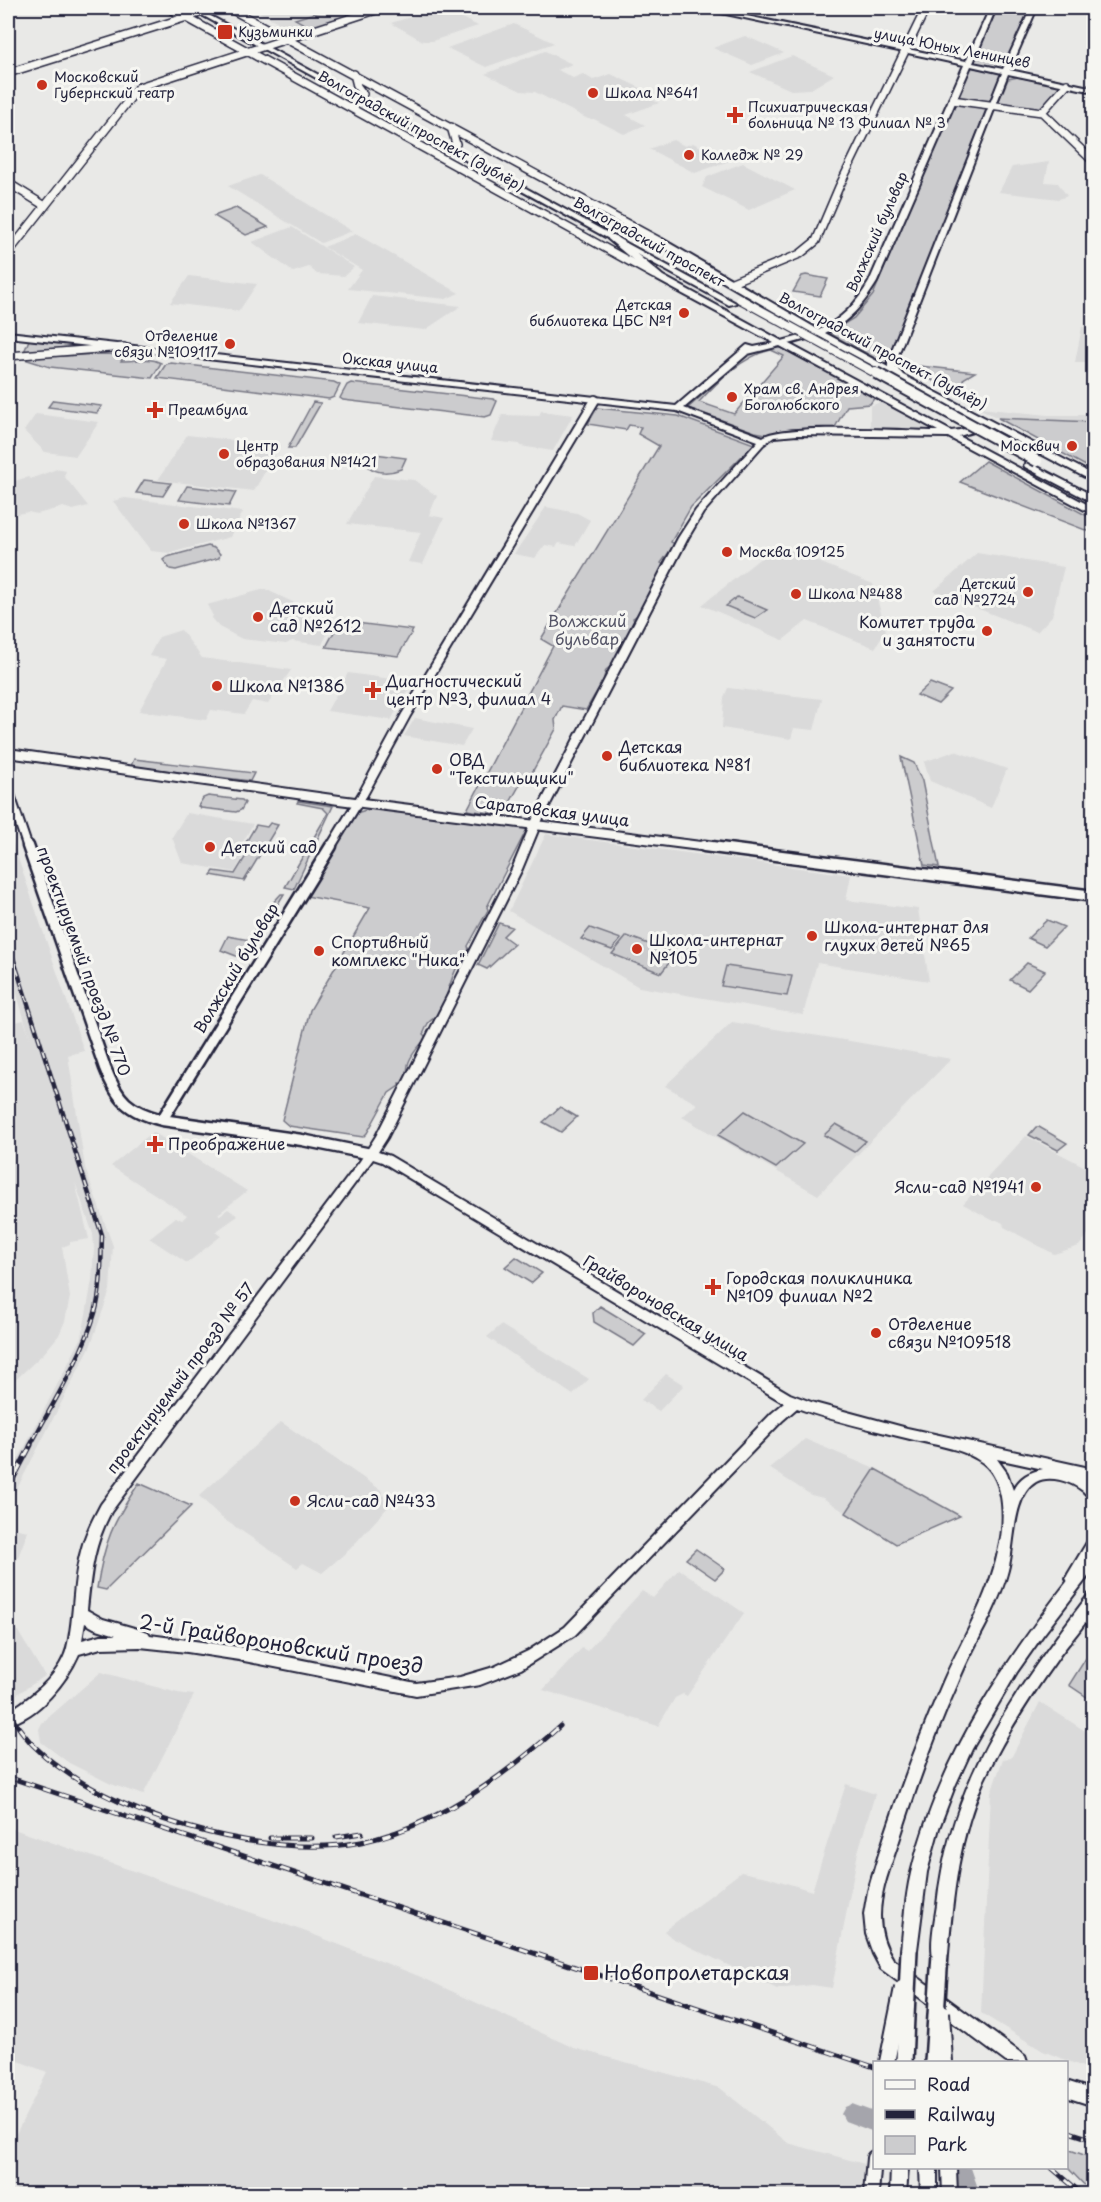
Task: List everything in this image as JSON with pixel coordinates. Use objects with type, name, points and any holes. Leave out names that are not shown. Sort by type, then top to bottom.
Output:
[{"type":"main road","name":"Волгоградский проспект","points":[[192,8],[203,10],[609,235],[736,301]]},
{"type":"main road","name":"улица Юных Ленинцев","points":[[701,8],[1094,90]]},
{"type":"main road","name":"Волжский бульвар","points":[[678,409],[744,352],[820,334],[848,316],[867,294],[993,8]]},
{"type":"main road","points":[[902,377],[894,370],[892,360],[1006,71],[1034,8]]},
{"type":"main road","name":"Волгоградский проспект","points":[[266,44],[456,144],[736,301],[1033,463],[1094,500]]},
{"type":"main road","name":"Волгоградский проспект (дублёр)","points":[[592,219],[662,242],[820,334],[1094,479]]},
{"type":"main road","name":"Волгоградский проспект (дублёр)","points":[[609,235],[660,278],[1094,512]]},
{"type":"main road","points":[[744,352],[765,335],[780,337],[794,333],[801,329],[802,324]]},
{"type":"main road","name":"Окская улица","points":[[8,334],[678,409],[764,440]]},
{"type":"main road","points":[[371,1154],[517,868],[536,824],[688,528],[705,505],[764,440],[772,435],[789,432],[951,434],[970,431],[978,426],[982,419]]},
{"type":"main road","points":[[977,448],[979,440],[985,435],[1009,434]]},
{"type":"main road","name":"Волгоградский проспект","points":[[1033,463],[1094,491]]},
{"type":"main road","name":"Грайвороновская улица","points":[[371,1154],[386,1159],[747,1376],[795,1402],[963,1446]]},
{"type":"main road","name":"проектируемый проезд № 57","points":[[74,1649],[87,1553],[94,1531],[106,1508],[371,1154]]},
{"type":"main road","name":"2-й Грайвороновский проезд","points":[[74,1649],[86,1644],[119,1640],[173,1644],[267,1659],[416,1689],[452,1686],[508,1670],[530,1659],[570,1632],[777,1417],[795,1402]]},
{"type":"main road","points":[[963,1446],[1010,1454],[1094,1475]]},
{"type":"main road","points":[[963,1446],[990,1461],[1004,1476],[1010,1515],[1008,1545],[994,1591],[923,1748],[876,1889],[871,1920],[875,1944],[887,1964],[1018,2061]]},
{"type":"main road","points":[[1010,1515],[1023,1485],[1040,1475],[1062,1475],[1094,1494]]},
{"type":"main road","points":[[1053,1611],[1094,1543]]},
{"type":"main road","points":[[904,2061],[909,1950],[918,1875],[943,1795],[991,1697],[1094,1558]]},
{"type":"main road","points":[[933,2061],[940,1954],[947,1884],[954,1844],[971,1797],[1011,1717],[1035,1679],[1094,1598]]},
{"type":"main road","points":[[79,1613],[108,1628],[173,1644]]},
{"type":"main road","points":[[8,1719],[29,1707],[46,1691],[66,1666],[74,1649]]},
{"type":"main road","points":[[1068,2090],[1094,2098]]},
{"type":"main road","points":[[898,2194],[900,2169]]},
{"type":"main road","points":[[929,2169],[929,2194]]},
{"type":"street","name":"Волгоградский проспект (дублёр)","points":[[169,8],[660,278]]},
{"type":"street","points":[[8,73],[203,10],[216,8]]},
{"type":"street","name":"Волгоградский проспект (дублёр)","points":[[229,8],[662,242]]},
{"type":"street","points":[[8,253],[139,87],[246,50],[382,8]]},
{"type":"street","points":[[732,282],[800,254],[816,241],[926,8]]},
{"type":"street","points":[[354,74],[357,86],[363,94]]},
{"type":"street","points":[[1042,112],[1067,84]]},
{"type":"street","points":[[951,100],[1042,112],[1094,162]]},
{"type":"street","points":[[451,127],[456,144]]},
{"type":"street","points":[[8,183],[31,196],[42,204],[43,208]]},
{"type":"street","points":[[31,196],[46,197],[57,190]]},
{"type":"street","points":[[8,356],[124,347]]},
{"type":"street","name":"Волжский бульвар","points":[[162,1120],[358,801],[405,717],[595,400]]},
{"type":"street","name":"Саратовская улица","points":[[8,753],[358,801],[1094,896]]},
{"type":"street","name":"проектируемый проезд № 770","points":[[8,789],[60,944],[110,1080],[118,1097],[129,1109],[141,1115],[162,1120],[302,1140],[371,1154]]},
{"type":"street","points":[[887,2061],[909,1950]]},
{"type":"street","points":[[940,1954],[945,2061]]},
{"type":"street","points":[[871,2194],[873,2169]]},
{"type":"street","points":[[949,2169],[950,2194]]},
{"type":"shaded area","points":[[251,8],[329,8],[293,19],[308,29],[290,34],[272,24],[278,22]]},
{"type":"shaded area","points":[[448,11],[478,26],[432,41],[423,41],[391,23],[420,14]]},
{"type":"shaded area","points":[[514,24],[554,43],[486,67],[447,48]]},
{"type":"shaded area","points":[[745,36],[784,53],[752,65],[713,48]]},
{"type":"shaded area","name":"Школа №641","points":[[545,51],[572,64],[558,70],[573,78],[583,74],[593,80],[611,74],[651,93],[645,96],[659,103],[626,115],[645,125],[624,134],[535,92],[521,91],[485,74]]},
{"type":"shaded area","points":[[792,56],[834,75],[811,89],[791,90],[750,72]]},
{"type":"shaded area","name":"Колледж № 29","points":[[673,140],[685,146],[693,143],[729,161],[695,173],[649,149]]},
{"type":"shaded area","points":[[1049,162],[1045,182],[1058,183],[1067,196],[1059,199],[999,192],[1012,167]]},
{"type":"shaded area","points":[[743,163],[795,190],[749,210],[702,187],[707,177]]},
{"type":"shaded area","points":[[260,175],[352,231],[321,243],[228,186]]},
{"type":"shaded area","points":[[292,227],[354,267],[344,276],[317,274],[309,267],[293,272],[252,242]]},
{"type":"shaded area","points":[[356,234],[459,293],[446,299],[348,289],[362,270],[324,247]]},
{"type":"shaded area","points":[[189,276],[257,284],[239,311],[170,303]]},
{"type":"shaded area","points":[[372,296],[461,306],[425,330],[358,323]]},
{"type":"shaded area","points":[[1082,327],[1093,328],[1093,364],[1075,362]]},
{"type":"shaded area","points":[[881,402],[933,431],[870,430],[870,406]]},
{"type":"shaded area","points":[[979,408],[1048,415],[1093,415],[1093,422],[998,418]]},
{"type":"shaded area","points":[[541,411],[573,415],[553,451],[491,441],[502,415],[539,416]]},
{"type":"shaded area","points":[[36,414],[99,422],[76,456],[45,452],[24,431]]},
{"type":"shaded area","name":"Центр образования №1421","points":[[187,435],[280,445],[254,491],[158,480]]},
{"type":"shaded area","points":[[57,469],[66,471],[64,476],[88,506],[73,510],[63,507],[37,514],[28,512],[11,515],[8,508],[8,483],[28,477],[30,479]]},
{"type":"shaded area","points":[[374,476],[414,480],[437,496],[429,515],[444,518],[423,564],[408,562],[421,532],[347,524]]},
{"type":"shaded area","name":"Школа №1367","points":[[125,498],[243,512],[230,537],[170,553],[151,551],[113,501]]},
{"type":"shaded area","points":[[546,507],[577,513],[590,520],[575,546],[559,543],[556,547],[545,545],[535,558],[514,554]]},
{"type":"shaded area","name":"Школа №488","points":[[777,545],[873,584],[886,631],[875,648],[807,621],[783,640],[702,605]]},
{"type":"shaded area","points":[[977,553],[1064,567],[1052,616],[1037,632],[934,591]]},
{"type":"shaded area","name":"Детский сад №2612","points":[[265,589],[305,608],[301,615],[309,622],[331,626],[322,645],[242,639],[219,627],[211,618],[213,616],[207,605]]},
{"type":"shaded area","name":"Школа №1386","points":[[181,630],[202,658],[291,670],[268,704],[252,701],[244,714],[211,710],[206,720],[139,711],[167,659],[149,656],[159,637]]},
{"type":"shaded area","name":"Диагностический центр №3, филиал 4","points":[[348,673],[413,682],[391,720],[327,711]]},
{"type":"shaded area","points":[[728,688],[822,699],[814,730],[794,728],[791,739],[722,728],[724,697]]},
{"type":"shaded area","points":[[415,718],[472,729],[462,746],[404,736]]},
{"type":"shaded area","points":[[955,751],[1007,769],[991,808],[930,781],[924,762]]},
{"type":"shaded area","name":"Детский сад","points":[[187,813],[253,824],[243,842],[246,851],[235,872],[182,863],[172,837]]},
{"type":"shaded area","points":[[8,829],[84,1051],[68,1055],[85,1168],[113,1246],[110,1290],[90,1347],[8,1506],[8,1479],[82,1337],[92,1280],[94,1249],[93,1234],[75,1182],[89,1239],[70,1242],[62,1247],[70,1297],[65,1321],[59,1335],[45,1352],[8,1387],[8,999],[15,1022],[24,1020],[30,1038],[8,964]]},
{"type":"shaded area","points":[[546,834],[851,875],[846,900],[918,909],[929,981],[817,963],[803,1015],[639,987],[509,911]]},
{"type":"shaded area","points":[[732,1022],[951,1059],[818,1195],[682,1117],[697,1104],[665,1086]]},
{"type":"shaded area","points":[[153,1132],[247,1191],[218,1214],[228,1209],[238,1216],[215,1232],[221,1236],[187,1263],[149,1238],[176,1217],[182,1220],[187,1215],[111,1166]]},
{"type":"shaded area","name":"Ясли-сад №1941","points":[[1026,1136],[1093,1171],[1093,1228],[1079,1246],[1054,1254],[1004,1227],[1003,1223],[992,1220],[963,1204]]},
{"type":"shaded area","points":[[501,1325],[589,1379],[573,1395],[487,1337]]},
{"type":"shaded area","points":[[666,1374],[684,1385],[659,1411],[641,1400]]},
{"type":"shaded area","name":"Ясли-сад №433","points":[[281,1422],[381,1490],[388,1507],[350,1549],[322,1573],[303,1563],[297,1568],[222,1518],[199,1496]]},
{"type":"shaded area","points":[[805,1439],[875,1469],[846,1513],[823,1498],[811,1495],[769,1468]]},
{"type":"shaded area","points":[[8,1527],[28,1531],[8,1583]]},
{"type":"shaded area","points":[[679,1569],[744,1613],[687,1696],[683,1694],[675,1698],[658,1726],[543,1690],[582,1648],[587,1651],[642,1591],[653,1598]]},
{"type":"shaded area","points":[[8,1615],[45,1676],[8,1700]]},
{"type":"shaded area","points":[[101,1672],[178,1693],[194,1695],[143,1795],[111,1784],[69,1763],[41,1742],[39,1729],[42,1723]]},
{"type":"shaded area","points":[[1040,1702],[1093,1736],[1093,2071],[1043,2051],[981,2013],[991,1793],[1003,1759],[1011,1758]]},
{"type":"shaded area","points":[[846,1784],[875,1794],[858,1852],[832,1988],[812,1985],[777,1989],[672,1938],[664,1931],[741,1872],[767,1877],[812,1891]]},
{"type":"shaded area","points":[[8,1827],[312,1934],[421,1977],[574,2048],[720,2088],[788,2143],[868,2165],[865,2194],[19,2194],[8,2177],[8,2150],[47,2072],[8,2057]]},
{"type":"green space","points":[[331,8],[377,8],[311,28],[295,19]]},
{"type":"green space","points":[[998,8],[1030,8],[1004,69],[972,63]]},
{"type":"green space","points":[[971,67],[1003,74],[989,104],[956,99]]},
{"type":"green space","points":[[1018,77],[1060,87],[1039,111],[997,105],[1008,79]]},
{"type":"green space","points":[[955,102],[988,106],[886,364],[829,333],[854,318],[873,295]]},
{"type":"green space","points":[[236,208],[268,227],[246,235],[214,216]]},
{"type":"green space","points":[[802,276],[828,279],[820,296],[793,292]]},
{"type":"green space","points":[[29,340],[97,347],[24,352]]},
{"type":"green space","points":[[774,347],[782,348],[875,397],[870,404],[847,406],[834,429],[792,429],[766,434],[688,408],[750,352]],"holes":[[[771,350],[784,356],[734,414],[699,402],[723,378],[751,358]]]},
{"type":"green space","points":[[125,355],[121,361],[146,360],[161,363],[152,378],[50,367],[21,358]]},
{"type":"green space","points":[[166,364],[334,382],[340,385],[334,397],[329,399],[157,378]]},
{"type":"green space","points":[[901,364],[975,372],[963,379],[970,400]]},
{"type":"green space","points":[[351,383],[497,401],[491,415],[485,417],[343,400],[340,398],[347,385]]},
{"type":"green space","points":[[53,400],[102,406],[97,413],[48,407]]},
{"type":"green space","points":[[313,402],[321,403],[295,448],[288,448]]},
{"type":"green space","name":"Волжский бульвар","points":[[597,408],[678,416],[754,444],[691,507],[671,542],[675,544],[661,563],[664,565],[641,613],[633,618],[635,624],[630,635],[618,656],[606,670],[603,681],[586,710],[562,706],[555,720],[556,729],[530,776],[527,780],[522,781],[503,815],[467,810],[553,646],[541,639],[659,446],[638,434],[641,427],[629,425],[626,430],[588,424]]},
{"type":"green space","name":"Москвич","points":[[998,418],[1093,422],[1093,470]]},
{"type":"green space","points":[[375,454],[406,458],[401,469],[380,472],[369,467]]},
{"type":"green space","points":[[985,461],[1093,519],[1093,533],[960,482]]},
{"type":"green space","points":[[144,480],[171,483],[163,496],[136,493]]},
{"type":"green space","points":[[187,486],[236,492],[229,506],[179,500]]},
{"type":"green space","points":[[208,546],[220,554],[219,558],[176,570],[170,569],[163,560],[167,557]]},
{"type":"green space","points":[[737,597],[767,610],[755,618],[726,606]]},
{"type":"green space","points":[[340,621],[413,630],[398,656],[326,647]]},
{"type":"green space","points":[[930,683],[951,691],[938,704],[917,695]]},
{"type":"green space","points":[[901,757],[914,763],[922,781],[939,867],[924,865]]},
{"type":"green space","points":[[134,759],[254,773],[250,781],[131,766]]},
{"type":"green space","points":[[208,796],[242,800],[245,803],[241,810],[236,812],[198,806],[203,798]]},
{"type":"green space","points":[[298,801],[333,806],[294,889],[285,887],[328,813],[323,808],[297,803]]},
{"type":"green space","points":[[373,808],[528,827],[468,946],[469,950],[456,969],[441,1010],[429,1022],[423,1034],[427,1038],[411,1058],[404,1081],[389,1093],[363,1137],[289,1126],[282,1120],[310,1010],[370,908],[306,896],[356,813]]},
{"type":"green space","points":[[270,823],[278,825],[244,881],[211,875],[214,871],[235,874],[249,851],[246,842],[256,825],[267,827]]},
{"type":"green space","points":[[281,894],[284,894],[244,959],[221,950],[228,936],[249,940],[269,907]]},
{"type":"green space","points":[[1047,920],[1064,927],[1045,946],[1028,938]]},
{"type":"green space","points":[[499,923],[512,927],[503,936],[514,944],[487,969],[478,965]]},
{"type":"green space","points":[[590,928],[621,939],[612,950],[581,939]]},
{"type":"green space","points":[[627,936],[676,954],[661,973],[612,954]]},
{"type":"green space","points":[[1027,963],[1045,971],[1028,989],[1010,980]]},
{"type":"green space","points":[[726,966],[792,976],[787,996],[721,986]]},
{"type":"green space","points":[[560,1107],[577,1117],[561,1132],[543,1122]]},
{"type":"green space","points":[[745,1111],[803,1144],[776,1168],[718,1135]]},
{"type":"green space","points":[[836,1124],[866,1141],[854,1152],[824,1135]]},
{"type":"green space","points":[[1036,1127],[1067,1143],[1058,1150],[1029,1135]]},
{"type":"green space","points":[[516,1257],[542,1273],[531,1283],[505,1267]]},
{"type":"green space","points":[[600,1306],[646,1334],[634,1346],[594,1322],[593,1313]]},
{"type":"green space","points":[[875,1469],[960,1516],[896,1544],[846,1513]]},
{"type":"green space","points":[[139,1483],[191,1506],[106,1590],[97,1588],[111,1533],[122,1509]]},
{"type":"green space","points":[[696,1549],[725,1569],[715,1579],[686,1559]]},
{"type":"green space","points":[[1093,1647],[1093,1659],[1088,1668],[1093,1679],[1090,1693],[1093,1701],[1069,1685]]},
{"type":"green space","points":[[1068,2149],[1093,2158],[1093,2194],[1068,2168]]},
{"type":"waterway","points":[[852,2114],[873,2122]]},
{"type":"waterway","points":[[961,2169],[969,2194]]},
{"type":"railway","points":[[8,942],[102,1235],[101,1274],[95,1313],[75,1364],[30,1446]]},
{"type":"railway","points":[[8,1489],[31,1445]]},
{"type":"railway","points":[[8,1714],[34,1746],[64,1771],[101,1793],[143,1812],[188,1827],[234,1838],[280,1845],[323,1846],[361,1842],[389,1835],[442,1812],[493,1781],[560,1726]]},
{"type":"railway","points":[[8,1777],[873,2067]]},
{"type":"railway","points":[[336,1837],[362,1833]]},
{"type":"railway","points":[[270,1838],[312,1838]]},
{"type":"railway","points":[[1068,2132],[1094,2140]]},
{"type":"railway","points":[[1053,2169],[1082,2194]]},
{"type":"place","name":"Кузьминки","points":[[225,32]]},
{"type":"place","name":"Московский Губернский театр","points":[[42,85]]},
{"type":"place","name":"Школа №641","points":[[593,93]]},
{"type":"place","name":"Психиатрическая больница № 13 Филиал № 3","points":[[735,115]]},
{"type":"place","name":"Колледж № 29","points":[[689,155]]},
{"type":"place","name":"Детская библиотека ЦБС №1","points":[[684,313]]},
{"type":"place","name":"Отделение связи №109117","points":[[230,344]]},
{"type":"place","name":"Храм св. Андрея Боголюбского","points":[[732,397]]},
{"type":"place","name":"Преамбула","points":[[155,410]]},
{"type":"place","name":"Москвич","points":[[1072,446]]},
{"type":"place","name":"Центр образования №1421","points":[[224,454]]},
{"type":"place","name":"Школа №1367","points":[[184,524]]},
{"type":"place","name":"Москва 109125","points":[[727,552]]},
{"type":"place","name":"Детский сад №2724","points":[[1028,592]]},
{"type":"place","name":"Школа №488","points":[[796,594]]},
{"type":"place","name":"Детский сад №2612","points":[[258,617]]},
{"type":"place","name":"Комитет труда и занятости","points":[[987,631]]},
{"type":"place","name":"Школа №1386","points":[[217,686]]},
{"type":"place","name":"Диагностический центр №3, филиал 4","points":[[373,690]]},
{"type":"place","name":"Детская библиотека №81","points":[[607,756]]},
{"type":"place","name":"ОВД \"Текстильщики\"","points":[[437,769]]},
{"type":"place","name":"Детский сад","points":[[210,847]]},
{"type":"place","name":"Школа-интернат для глухих детей №65","points":[[812,936]]},
{"type":"place","name":"Школа-интернат №105","points":[[637,949]]},
{"type":"place","name":"Спортивный комплекс \"Ника\"","points":[[319,951]]},
{"type":"place","name":"Преображение","points":[[155,1144]]},
{"type":"place","name":"Ясли-сад №1941","points":[[1036,1187]]},
{"type":"place","name":"Городская поликлиника №109 филиал №2","points":[[713,1287]]},
{"type":"place","name":"Отделение связи №109518","points":[[876,1333]]},
{"type":"place","name":"Ясли-сад №433","points":[[295,1501]]},
{"type":"place","name":"Новопролетарская","points":[[591,1973]]}]
